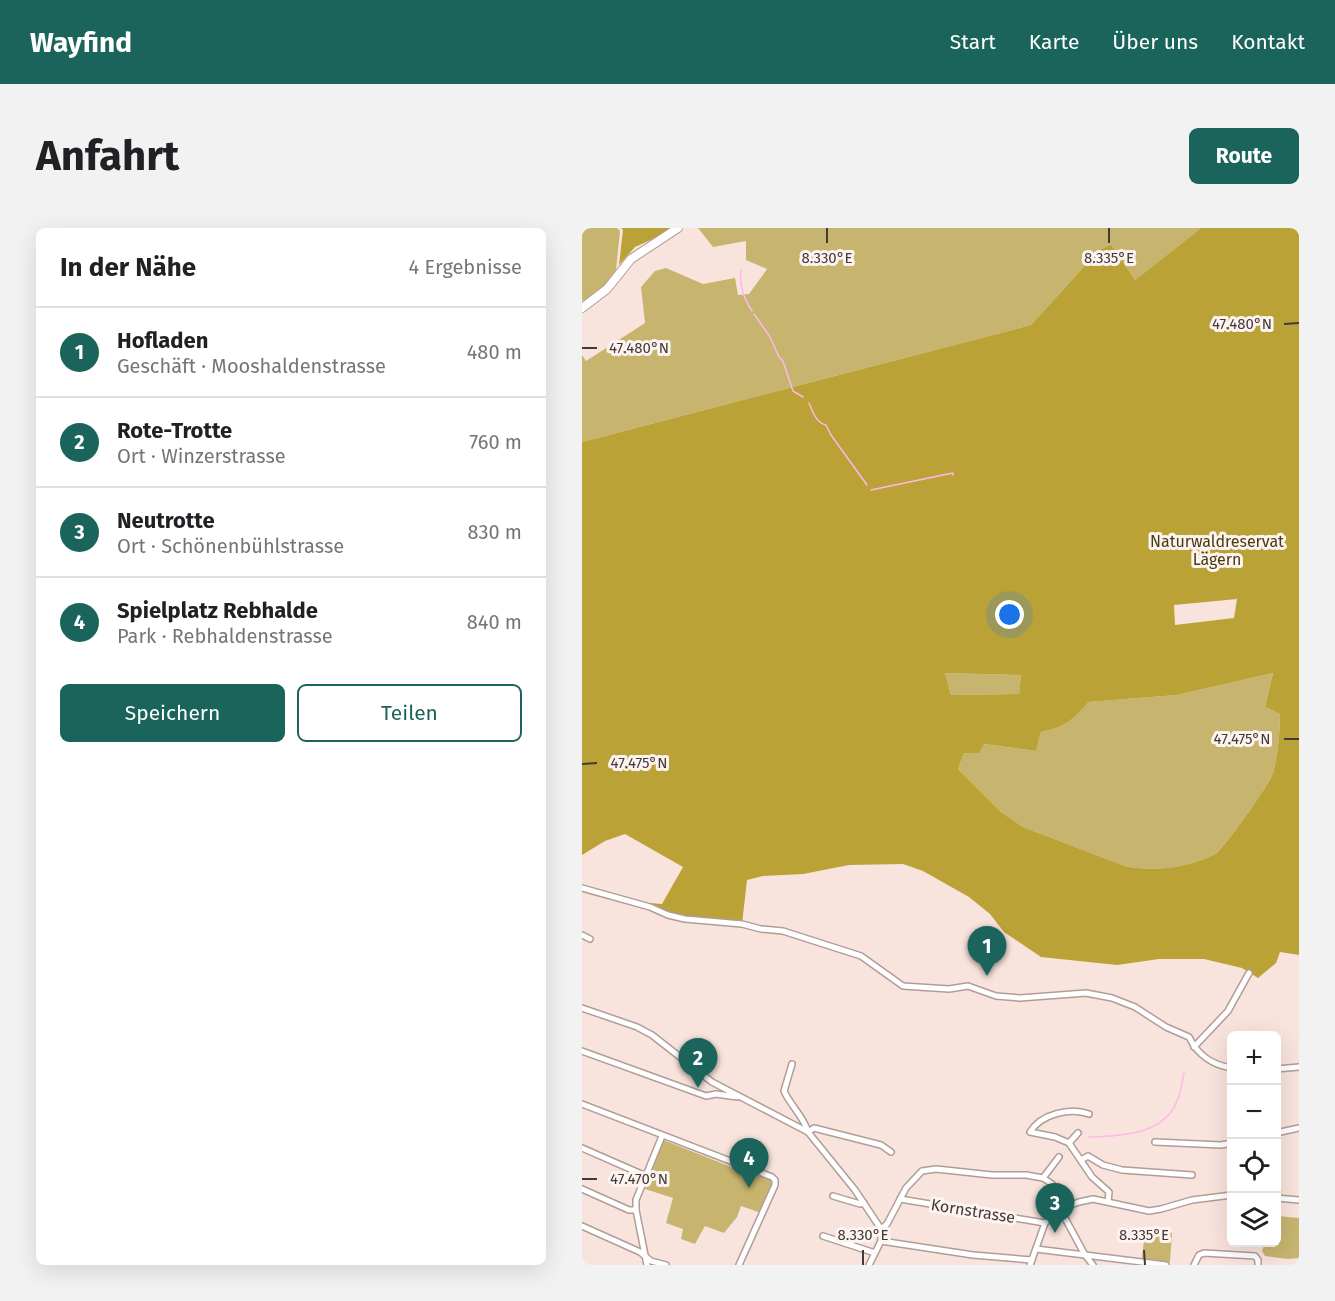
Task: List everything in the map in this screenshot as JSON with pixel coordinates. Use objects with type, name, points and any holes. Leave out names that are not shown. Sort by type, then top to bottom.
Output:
[{"type":"main road","points":[[582,308],[607,289],[631,259],[678,228]]},
{"type":"street","points":[[582,888],[685,919],[742,924],[783,931],[813,940],[861,956],[903,986],[948,989],[968,986],[996,996],[1020,998],[1086,993],[1112,998],[1135,1007],[1166,1027],[1189,1037],[1194,1047],[1209,1062],[1227,1067]]},
{"type":"street","points":[[582,935],[590,939]]},
{"type":"street","points":[[1194,1047],[1228,1011],[1249,973]]},
{"type":"street","points":[[582,1008],[637,1027],[652,1035],[712,1082],[808,1132]]},
{"type":"street","points":[[582,1051],[706,1096],[716,1094],[737,1098],[738,1096]]},
{"type":"street","points":[[792,1064],[784,1091],[788,1101],[806,1125],[808,1132],[864,1203],[881,1229],[881,1241],[869,1265]]},
{"type":"street","points":[[1281,1068],[1299,1066]]},
{"type":"street","points":[[582,1104],[775,1180],[775,1185],[739,1265]]},
{"type":"street","points":[[1089,1114],[1073,1111],[1061,1113],[1038,1124],[1030,1132],[1055,1137],[1069,1143],[1092,1177],[1109,1192],[1108,1202]]},
{"type":"street","points":[[808,1132],[814,1128],[881,1145],[891,1152]]},
{"type":"street","points":[[1281,1132],[1299,1128]]},
{"type":"street","points":[[1069,1143],[1078,1133]]},
{"type":"street","points":[[647,1265],[636,1200],[662,1136]]},
{"type":"street","points":[[1155,1142],[1227,1144]]},
{"type":"street","points":[[582,1148],[645,1176]]},
{"type":"street","points":[[1081,1160],[1088,1156],[1103,1165],[1122,1170],[1192,1175]]},
{"type":"street","points":[[1043,1178],[1059,1157]]},
{"type":"street","points":[[881,1229],[906,1188],[922,1171],[936,1169],[992,1175],[1026,1175],[1043,1178],[1052,1184],[1060,1209],[1085,1255],[1093,1265]]},
{"type":"street","points":[[582,1189],[628,1210],[636,1210]]},
{"type":"street","points":[[833,1196],[860,1204],[864,1203]]},
{"type":"street","points":[[881,1241],[1031,1263],[1045,1223],[1060,1209],[1086,1200],[1108,1202],[1149,1211],[1192,1200],[1227,1196]]},
{"type":"street","points":[[1281,1198],[1299,1200]]},
{"type":"street","name":"Kornstrasse","points":[[900,1200],[1045,1223]]},
{"type":"street","points":[[582,1226],[646,1256],[651,1261],[666,1265]]},
{"type":"street","points":[[823,1236],[875,1253]]},
{"type":"street","points":[[1036,1249],[1166,1265]]},
{"type":"street","points":[[1194,1265],[1199,1255],[1204,1253],[1255,1256],[1258,1265]]},
{"type":"shaded area","points":[[582,228],[617,228],[620,231],[616,270],[599,292],[582,301]]},
{"type":"shaded area","points":[[698,228],[1201,228],[1135,280],[1111,246],[1099,250],[1031,325],[582,442],[582,355],[586,361],[645,323],[641,287],[655,271],[666,268],[703,284],[735,278],[738,295],[749,294],[767,269],[746,260],[746,241],[713,247]]},
{"type":"shaded area","points":[[945,673],[1021,675],[1019,694],[951,695]]},
{"type":"shaded area","points":[[1273,673],[1265,707],[1280,714],[1273,773],[1256,802],[1220,850],[1195,863],[1159,869],[1125,866],[1023,827],[1001,812],[958,769],[964,753],[984,744],[1036,751],[1041,732],[1067,722],[1087,702],[1177,695]]},
{"type":"shaded area","points":[[663,1140],[771,1180],[770,1192],[761,1213],[741,1206],[737,1217],[724,1233],[705,1226],[695,1244],[681,1239],[683,1229],[666,1223],[673,1198],[645,1189]]},
{"type":"shaded area","points":[[1281,1216],[1299,1218],[1299,1258],[1265,1256],[1262,1251],[1264,1247],[1281,1247]]},
{"type":"shaded area","points":[[1145,1230],[1172,1233],[1170,1262],[1142,1258]]},
{"type":"green space","points":[[621,228],[671,228],[666,233],[635,247],[619,265],[623,230]]},
{"type":"green space","name":"Naturwaldreservat Lägern","points":[[1201,228],[1299,228],[1299,955],[1280,952],[1276,963],[1258,978],[1242,968],[1204,959],[1159,959],[1117,965],[1041,957],[1004,932],[990,914],[969,897],[923,871],[903,864],[849,865],[803,874],[763,876],[747,880],[742,924],[685,919],[650,907],[650,903],[662,904],[683,867],[625,834],[605,841],[582,855],[582,442],[1031,325],[1099,250],[1111,245],[1135,280]],"holes":[[[1237,599],[1234,618],[1175,625],[1174,605]],[[945,673],[1021,675],[1019,694],[951,695]],[[1273,673],[1265,707],[1280,714],[1277,751],[1270,779],[1220,850],[1194,863],[1159,869],[1125,866],[1023,827],[1001,812],[958,769],[964,753],[979,753],[984,744],[1036,751],[1041,732],[1068,722],[1088,702],[1177,695]]]},
{"type":"waterway","points":[[741,270],[743,292],[752,311]]},
{"type":"waterway","points":[[754,314],[783,361],[793,391],[803,397]]},
{"type":"waterway","points":[[809,403],[817,420],[826,425],[867,485]]},
{"type":"waterway","points":[[871,490],[953,473],[953,475]]},
{"type":"waterway","points":[[1089,1137],[1127,1134],[1152,1127],[1162,1121],[1177,1101],[1184,1073]]},
{"type":"place","name":"Hofladen","points":[[987,976]]},
{"type":"place","name":"Rote-Trotte","points":[[698,1088]]},
{"type":"place","name":"Spielplatz Rebhalde","points":[[749,1188]]},
{"type":"place","name":"Neutrotte","points":[[1055,1233]]}]
